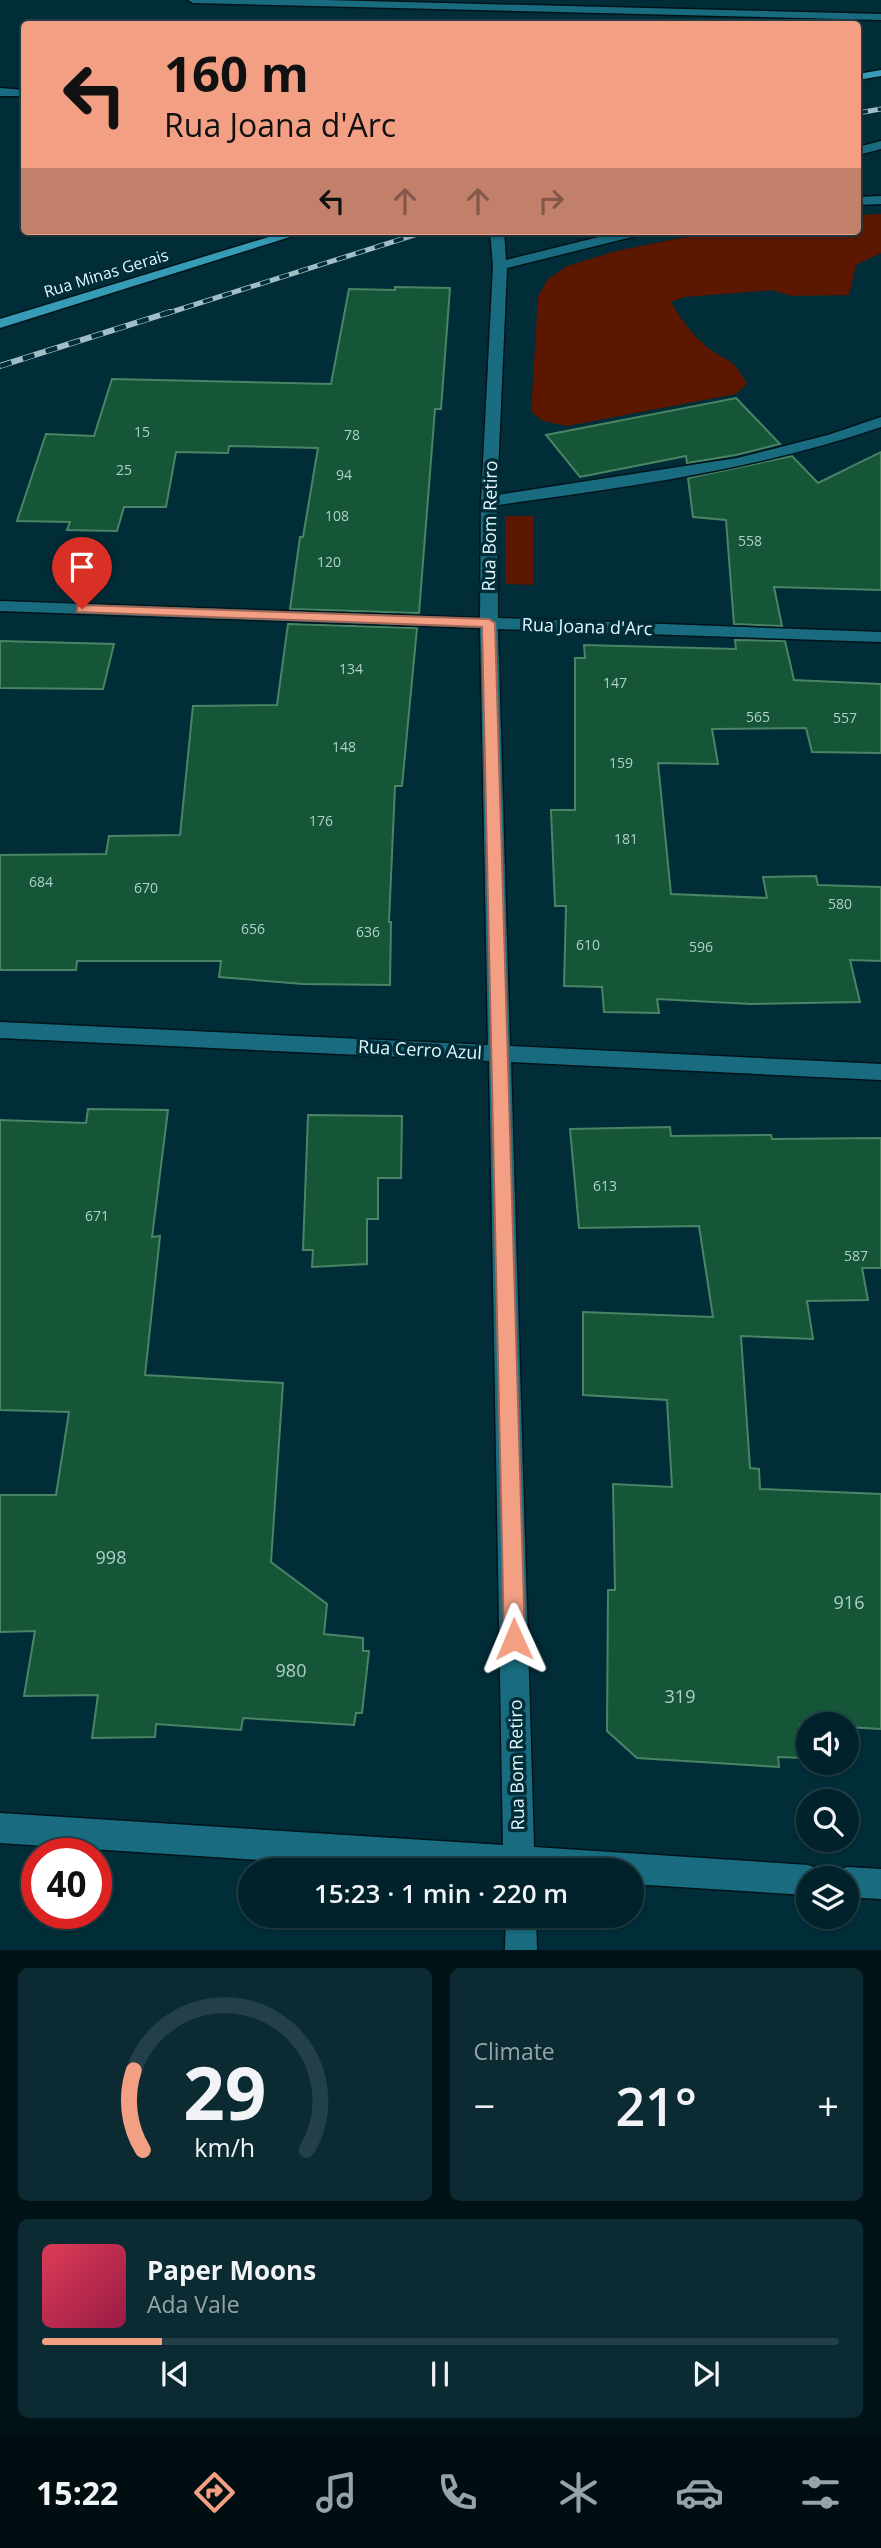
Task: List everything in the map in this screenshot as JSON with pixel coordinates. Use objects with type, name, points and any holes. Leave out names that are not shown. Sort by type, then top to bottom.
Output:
[{"type":"main road","points":[[861,76],[881,73]]},
{"type":"main road","name":"Rua Minas Gerais","points":[[0,324],[289,235]]},
{"type":"street","points":[[193,0],[881,17]]},
{"type":"street","points":[[0,92],[21,93]]},
{"type":"street","points":[[861,150],[881,145]]},
{"type":"street","name":"Rua Bom Retiro","points":[[497,235],[500,266],[489,501],[489,623],[519,1858]]},
{"type":"street","points":[[500,266],[623,235]]},
{"type":"street","points":[[489,501],[749,463],[833,440],[881,422]]},
{"type":"street","name":"Rua Joana d'Arc","points":[[0,606],[881,637]]},
{"type":"street","name":"Rua Cerro Azul","points":[[0,1030],[881,1072]]},
{"type":"street","points":[[0,1828],[410,1858]]},
{"type":"street","points":[[644,1872],[796,1879]]},
{"type":"street","points":[[859,1883],[881,1884]]},
{"type":"street","points":[[521,1928],[522,1950]]},
{"type":"shaded area","points":[[881,214],[881,253],[856,265],[849,295],[792,296],[772,290],[684,297],[671,302],[696,337],[737,368],[747,384],[736,394],[567,426],[543,421],[531,412],[538,297],[547,280],[567,266],[616,251],[695,235],[861,235],[861,215]]},
{"type":"shaded area","points":[[505,516],[534,516],[534,585],[505,584]]},
{"type":"building","points":[[395,287],[450,288],[441,409],[435,409],[419,613],[290,609],[300,537],[303,537],[318,448],[229,446],[228,453],[176,452],[166,507],[124,507],[117,531],[67,530],[70,522],[17,521],[46,434],[94,436],[112,379],[331,384],[349,289],[395,290]]},
{"type":"building","points":[[736,398],[780,444],[736,455],[687,463],[686,456],[580,477],[546,435]]},
{"type":"building","points":[[881,452],[881,590],[774,587],[782,626],[734,624],[726,520],[693,517],[688,478],[792,456],[818,483]]},
{"type":"building","points":[[288,624],[417,628],[402,786],[395,786],[389,922],[390,985],[303,984],[219,977],[221,961],[77,961],[76,970],[0,970],[0,855],[106,854],[109,836],[180,835],[193,706],[277,705]]},
{"type":"building","points":[[735,640],[785,641],[794,680],[881,684],[881,753],[812,752],[806,728],[712,729],[718,764],[658,763],[671,894],[767,898],[763,877],[816,876],[818,885],[881,887],[881,961],[850,960],[860,1002],[751,1004],[657,999],[659,1013],[604,1012],[602,987],[564,986],[566,906],[555,906],[551,810],[575,810],[575,658],[585,658],[584,645],[736,649]]},
{"type":"building","points":[[0,641],[114,644],[103,689],[0,688]]},
{"type":"building","points":[[88,1109],[168,1110],[152,1237],[160,1236],[145,1375],[283,1383],[271,1562],[327,1604],[324,1634],[363,1638],[363,1651],[369,1651],[362,1713],[356,1713],[354,1725],[243,1718],[241,1730],[156,1724],[155,1737],[92,1738],[98,1695],[24,1696],[35,1631],[0,1632],[0,1495],[56,1495],[69,1412],[0,1410],[0,1120],[86,1123]]},
{"type":"building","points":[[308,1115],[402,1116],[401,1178],[378,1178],[378,1219],[367,1219],[367,1264],[312,1267],[313,1250],[303,1250]]},
{"type":"building","points":[[670,1127],[671,1136],[881,1138],[881,1268],[862,1268],[868,1300],[807,1301],[813,1339],[741,1336],[750,1468],[759,1469],[760,1489],[881,1494],[881,1729],[859,1728],[859,1712],[796,1712],[796,1758],[778,1757],[779,1767],[637,1758],[607,1731],[608,1590],[615,1590],[613,1484],[672,1487],[667,1400],[583,1395],[583,1312],[713,1317],[699,1226],[579,1228],[570,1129]]},
{"type":"railway","points":[[861,112],[881,109]]},
{"type":"railway","points":[[165,314],[414,235]]},
{"type":"railway","points":[[0,366],[170,312]]},
{"type":"route","points":[[82,609],[489,623],[514,1639]]}]
